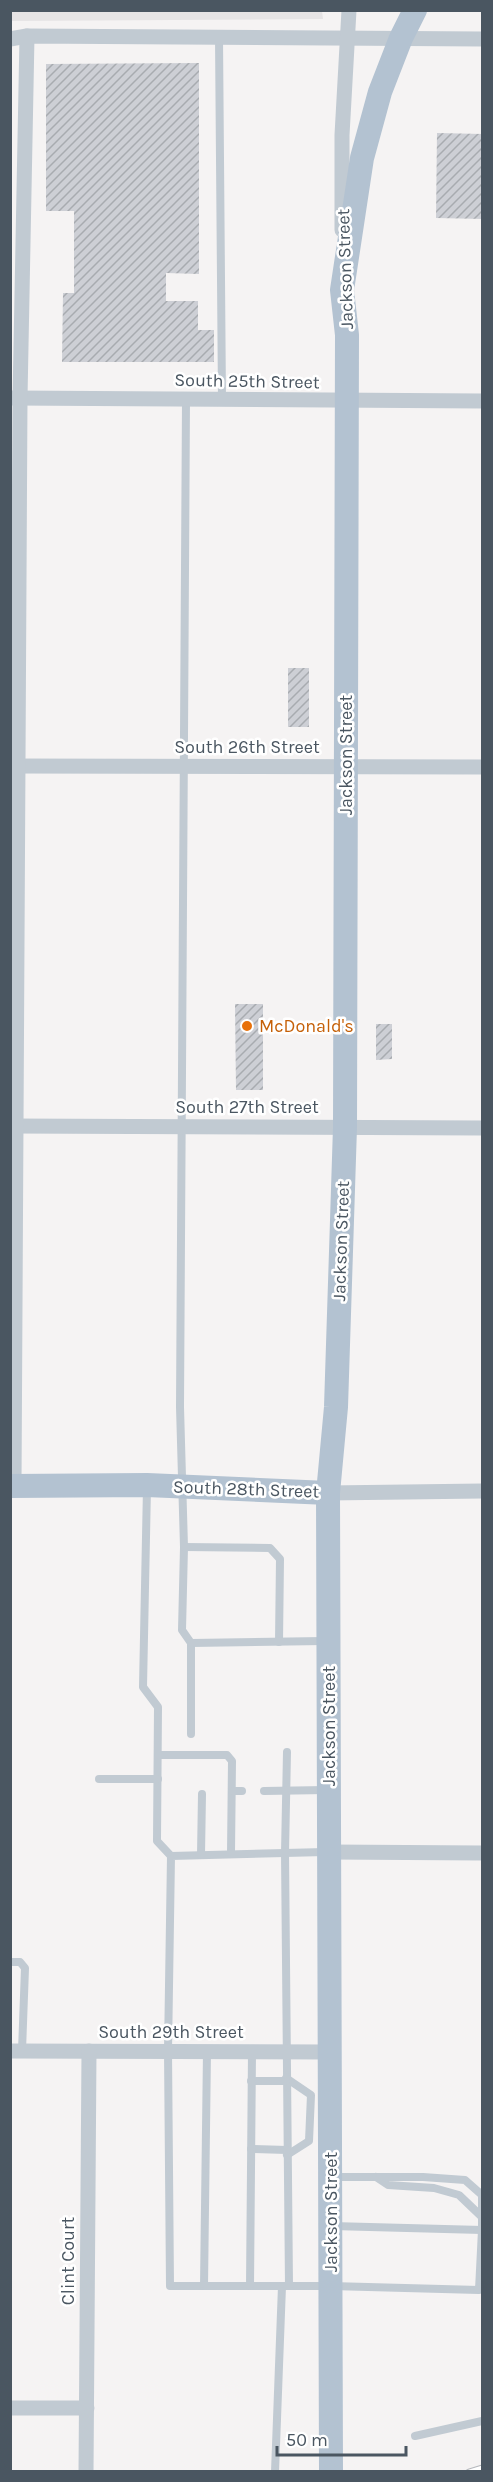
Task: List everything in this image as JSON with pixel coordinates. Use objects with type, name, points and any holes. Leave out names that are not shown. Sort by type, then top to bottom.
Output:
[{"type":"main road","points":[[342,290],[362,158],[380,92],[401,38],[415,10]]},
{"type":"main road","name":"Jackson Street","points":[[331,2472],[328,1493],[336,1407],[345,1127],[347,335],[342,290]]},
{"type":"main road","name":"South 28th Street","points":[[12,1486],[147,1485],[328,1493]]},
{"type":"street","name":"Jackson Street","points":[[342,290],[342,135],[349,10]]},
{"type":"street","points":[[10,39],[27,36],[483,39]]},
{"type":"street","points":[[12,1486],[15,398],[27,36]]},
{"type":"street","name":"South 25th Street","points":[[15,398],[347,402],[483,401]]},
{"type":"street","name":"South 26th Street","points":[[14,766],[483,767]]},
{"type":"street","name":"South 27th Street","points":[[13,1126],[483,1128]]},
{"type":"street","name":"South 28th Street","points":[[328,1493],[483,1491]]},
{"type":"street","points":[[330,1852],[483,1853]]},
{"type":"street","name":"South 29th Street","points":[[16,2051],[331,2052]]},
{"type":"street","name":"Clint Court","points":[[86,2472],[89,2051]]},
{"type":"street","points":[[10,2408],[87,2408]]},
{"type":"lane","points":[[219,38],[222,400]]},
{"type":"lane","points":[[186,400],[182,1630],[191,1644],[191,1734]]},
{"type":"lane","points":[[147,1485],[143,1687],[158,1707],[158,1841],[171,1856],[168,2051],[170,2286],[331,2286],[479,2290],[482,2195],[465,2180],[374,2176],[331,2177]]},
{"type":"lane","points":[[184,1546],[270,1548],[280,1559],[279,1642]]},
{"type":"lane","points":[[191,1644],[329,1641]]},
{"type":"lane","points":[[275,2472],[285,2286],[287,1752]]},
{"type":"lane","points":[[158,1755],[227,1755],[232,1761],[231,1853]]},
{"type":"lane","points":[[202,1765],[203,1755]]},
{"type":"lane","points":[[99,1779],[158,1779]]},
{"type":"lane","points":[[264,1791],[330,1790]]},
{"type":"lane","points":[[232,1791],[242,1791]]},
{"type":"lane","points":[[201,1855],[202,1794]]},
{"type":"lane","points":[[171,1856],[330,1852]]},
{"type":"lane","points":[[10,1962],[20,1962],[25,1968],[16,2051]]},
{"type":"lane","points":[[204,2286],[207,2051]]},
{"type":"lane","points":[[250,2286],[252,2051]]},
{"type":"lane","points":[[251,2081],[286,2079],[311,2095],[309,2141],[287,2153],[251,2149]]},
{"type":"lane","points":[[251,2104],[262,2104]]},
{"type":"lane","points":[[251,2126],[261,2126]]},
{"type":"lane","points":[[374,2176],[388,2185],[434,2188],[459,2195],[482,2217]]},
{"type":"lane","points":[[331,2226],[482,2229]]},
{"type":"lane","points":[[415,2436],[483,2421]]},
{"type":"shaded area","points":[[11,10],[322,11],[323,19],[10,21]]},
{"type":"building","points":[[199,63],[199,274],[166,273],[166,301],[198,301],[198,330],[214,330],[214,362],[62,362],[63,293],[74,293],[74,211],[46,211],[46,64]]},
{"type":"building","points":[[437,133],[483,134],[483,219],[436,218]]},
{"type":"building","points":[[288,668],[309,668],[309,727],[288,727]]},
{"type":"building","points":[[235,1004],[263,1004],[263,1090],[236,1090]]},
{"type":"building","points":[[376,1024],[392,1024],[392,1059],[376,1060]]},
{"type":"railway","points":[[469,2472],[482,2468]]},
{"type":"place","name":"McDonald's","points":[[247,1026]]}]
